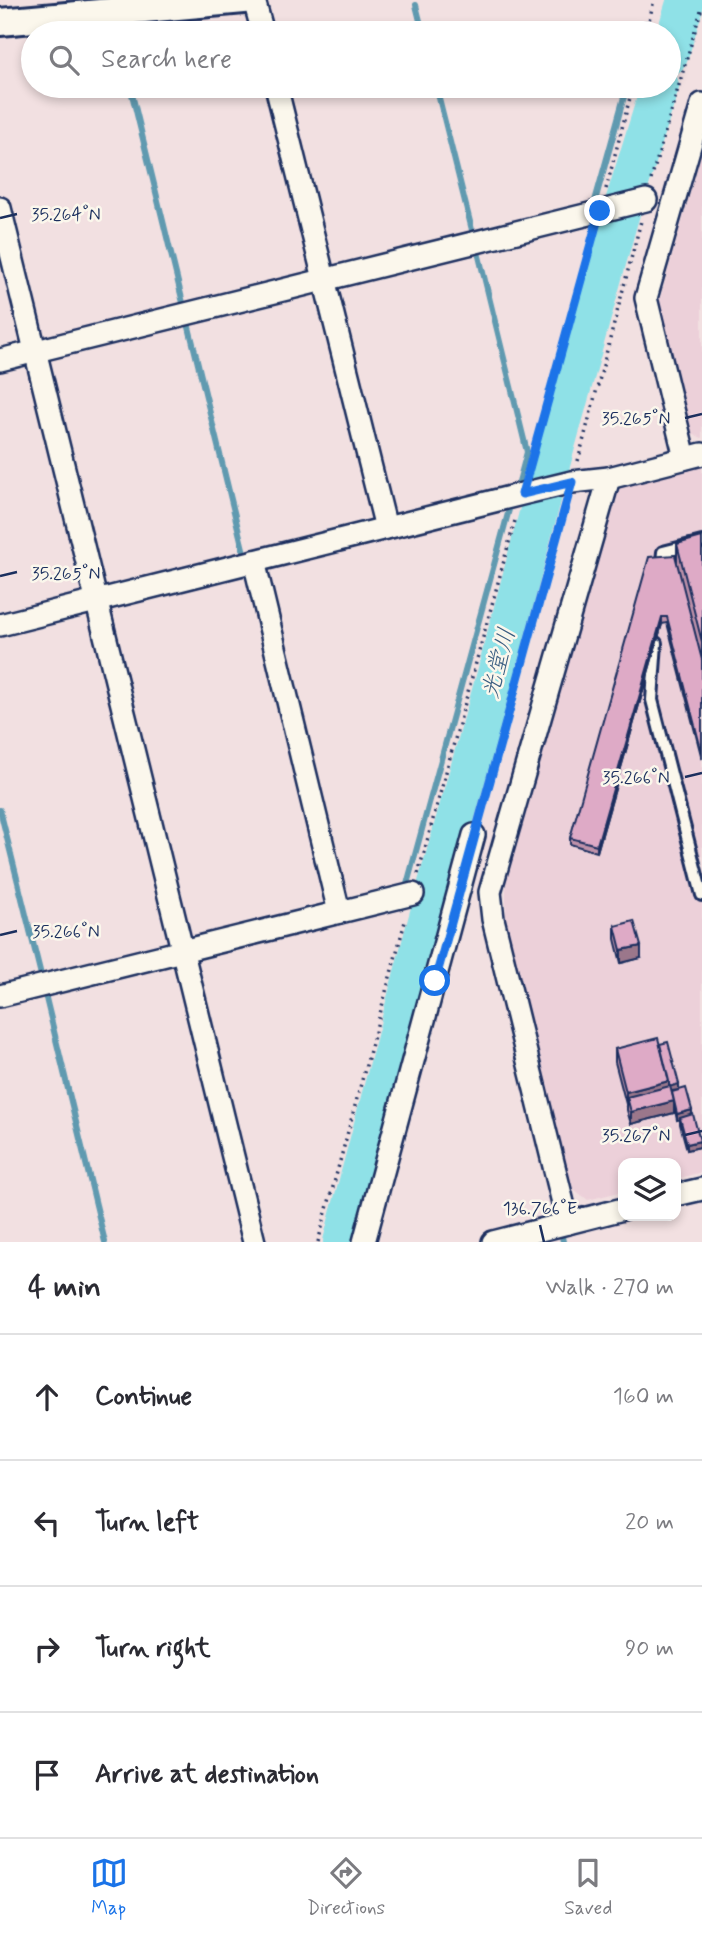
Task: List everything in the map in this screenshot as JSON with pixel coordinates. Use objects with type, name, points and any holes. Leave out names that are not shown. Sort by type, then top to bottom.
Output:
[{"type":"street","points":[[0,22],[244,0]]},
{"type":"street","points":[[254,0],[260,21]]},
{"type":"street","points":[[279,98],[386,528]]},
{"type":"street","points":[[0,625],[522,494],[572,482],[609,478],[693,456],[646,298],[702,104]]},
{"type":"street","points":[[0,360],[646,200]]},
{"type":"street","points":[[0,208],[254,1242]]},
{"type":"street","points":[[568,1223],[493,919],[491,892],[609,478]]},
{"type":"street","points":[[254,561],[339,912]]},
{"type":"street","points":[[364,1242],[474,835]]},
{"type":"street","points":[[0,996],[413,894]]},
{"type":"street","points":[[681,1194],[702,1189]]},
{"type":"street","points":[[493,1242],[618,1210]]},
{"type":"lane","points":[[662,562],[663,552],[702,542]]},
{"type":"lane","points":[[656,643],[652,700],[702,895]]},
{"type":"path","points":[[649,21],[654,0]]},
{"type":"path","points":[[681,79],[702,7]]},
{"type":"path","points":[[318,1242],[630,98]]},
{"type":"path","points":[[474,835],[676,98]]},
{"type":"shaded area","points":[[702,151],[702,438],[689,432],[659,302]]},
{"type":"shaded area","points":[[702,461],[702,1172],[681,1178],[681,1158],[618,1158],[618,1192],[588,1200],[571,1187],[506,919],[506,882],[607,501],[624,479]]},
{"type":"building","points":[[702,537],[702,642],[677,544]]},
{"type":"building","points":[[675,555],[702,660],[702,753],[667,617],[662,617],[597,845],[570,838],[649,557]]},
{"type":"building","points":[[634,921],[641,946],[621,950],[615,926]]},
{"type":"building","points":[[658,1038],[669,1081],[626,1092],[615,1049]]},
{"type":"building","points":[[668,1042],[679,1084],[669,1087],[660,1044]]},
{"type":"building","points":[[670,1086],[674,1101],[631,1112],[627,1097]]},
{"type":"building","points":[[686,1088],[692,1110],[677,1114],[672,1092]]},
{"type":"building","points":[[693,1114],[700,1141],[687,1144],[680,1118]]},
{"type":"waterway","name":"光堂川","points":[[680,21],[686,0]]},
{"type":"waterway","points":[[416,5],[420,21]]},
{"type":"waterway","points":[[133,98],[184,307]]},
{"type":"waterway","points":[[439,98],[473,234]]},
{"type":"waterway","points":[[595,201],[624,98]]},
{"type":"waterway","name":"光堂川","points":[[342,1242],[554,453],[619,219],[656,98]]},
{"type":"waterway","points":[[602,222],[619,219]]},
{"type":"waterway","points":[[478,252],[527,452],[517,489]]},
{"type":"waterway","points":[[188,323],[245,557]]},
{"type":"waterway","points":[[406,888],[510,506]]},
{"type":"waterway","points":[[0,810],[42,979]]},
{"type":"waterway","points":[[44,990],[105,1242]]},
{"type":"waterway","points":[[562,1236],[563,1242]]},
{"type":"route","points":[[435,981],[572,482],[522,494],[600,211]]}]
